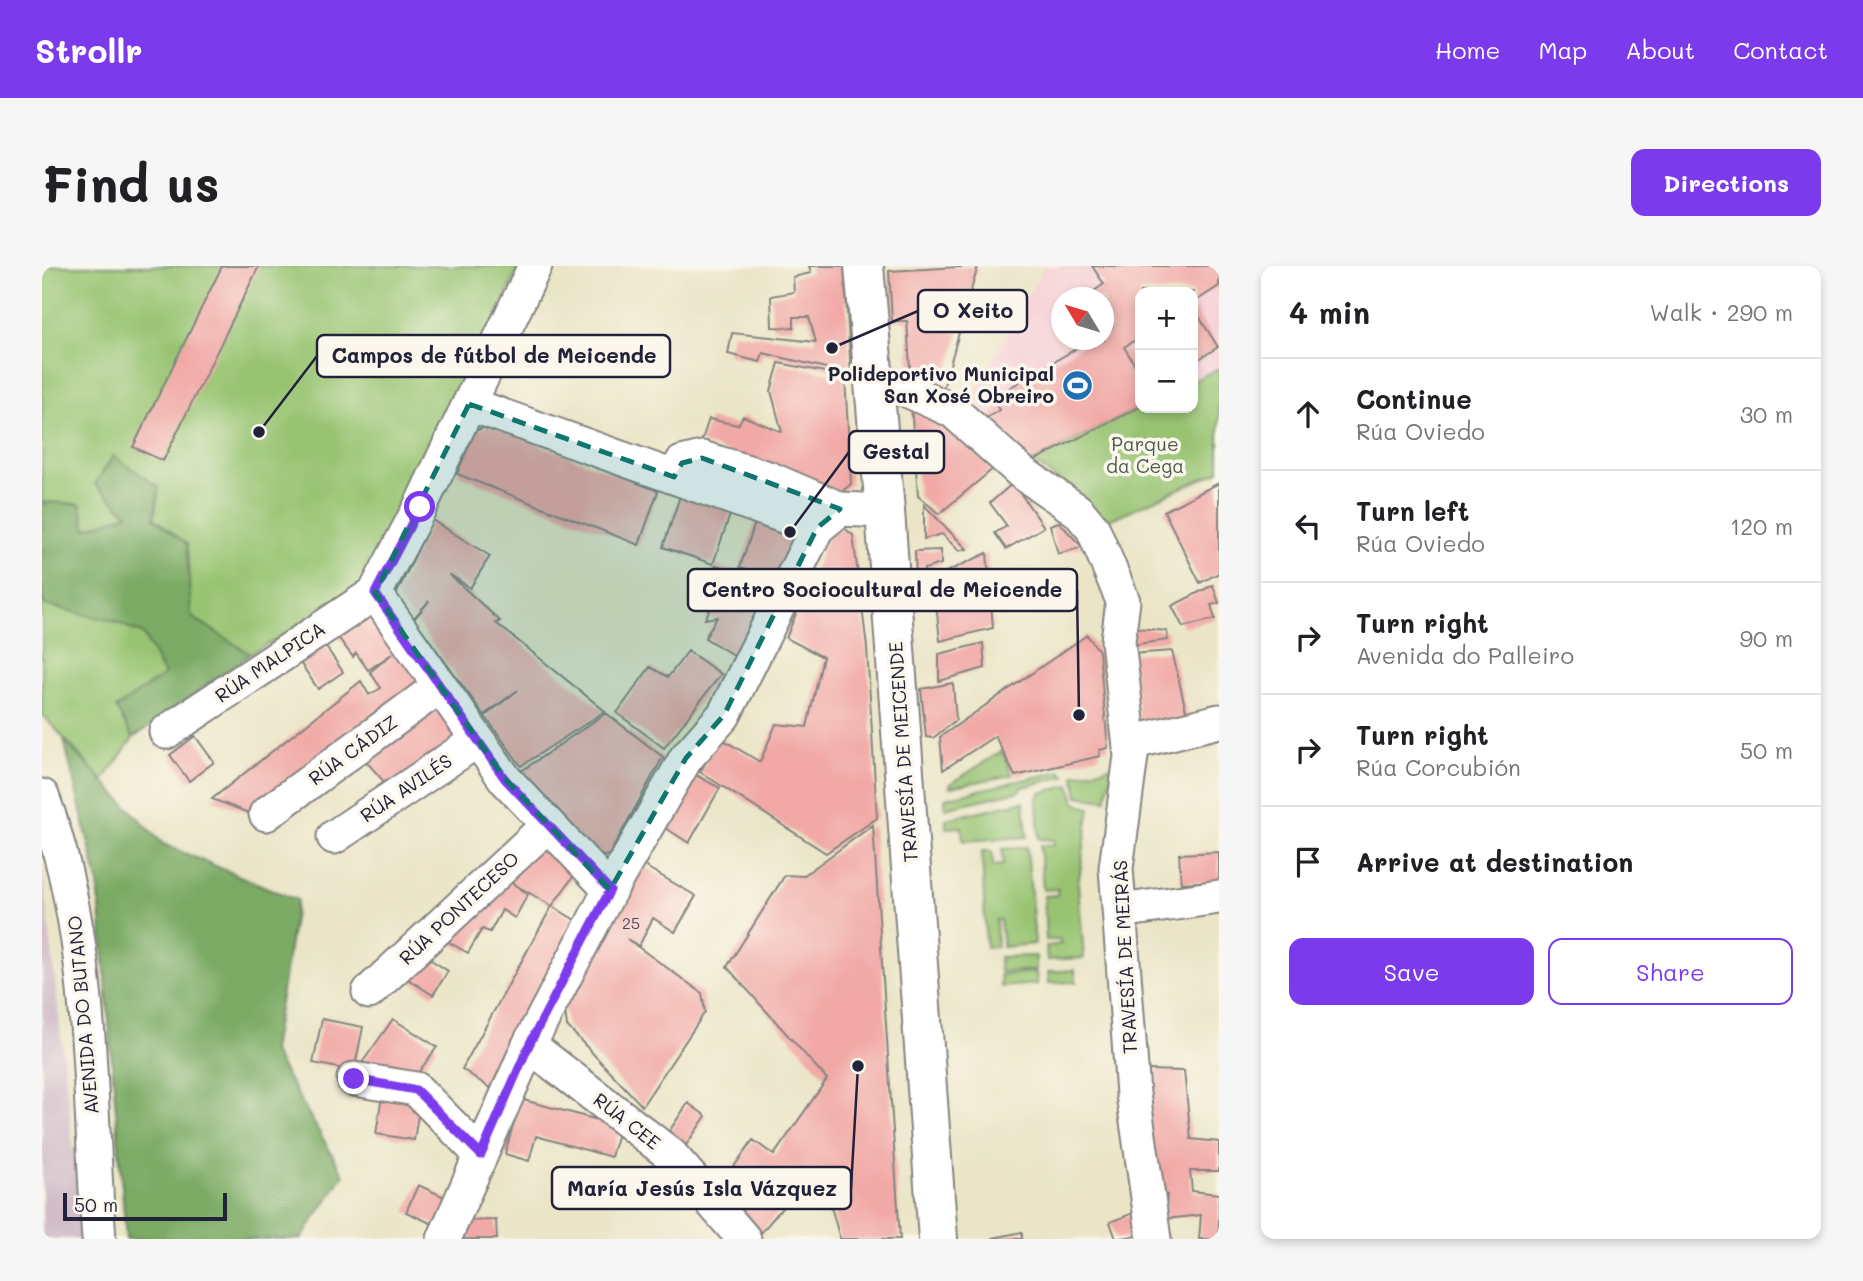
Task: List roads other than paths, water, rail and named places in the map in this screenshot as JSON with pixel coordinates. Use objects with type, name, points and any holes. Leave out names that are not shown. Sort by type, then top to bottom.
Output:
[{"type":"main road","name":"TRAVESÍA DE MEICENDE","points":[[864,266],[885,511],[938,1239]]},
{"type":"street","points":[[535,266],[375,593],[505,779],[610,890]]},
{"type":"street","name":"TRAVESÍA DE MEIRÁS","points":[[875,386],[902,388],[953,411],[1021,472],[1078,511],[1093,529],[1123,601],[1118,641],[1131,756],[1116,868],[1133,1094],[1154,1239]]},
{"type":"street","points":[[469,404],[674,477],[829,518],[885,511]]},
{"type":"street","points":[[444,1239],[529,1045],[610,890],[686,758],[724,715],[829,518]]},
{"type":"street","name":"RÚA MALPICA","points":[[166,732],[375,593]]},
{"type":"street","name":"RÚA CÁDIZ","points":[[266,814],[440,685]]},
{"type":"street","points":[[1130,743],[1219,721]]},
{"type":"street","name":"RÚA AVILÉS","points":[[334,836],[478,740]]},
{"type":"street","name":"AVENIDA DO BUTANO","points":[[42,796],[61,847],[79,936],[99,1239]]},
{"type":"street","name":"RÚA PONTECESO","points":[[369,992],[548,824]]},
{"type":"street","points":[[1120,911],[1219,897]]},
{"type":"street","name":"RÚA CEE","points":[[529,1045],[671,1155],[744,1239]]},
{"type":"street","points":[[354,1079],[416,1090],[481,1155]]},
{"type":"place","name":"O Xeito","points":[[832,348]]},
{"type":"place","name":"Polideportivo Municipal San Xosé Obreiro","points":[[1077,385]]},
{"type":"place","name":"Campos de fútbol de Meicende","points":[[259,432]]},
{"type":"place","name":"Gestal","points":[[790,532]]},
{"type":"place","name":"Centro Sociocultural de Meicende","points":[[1079,715]]},
{"type":"place","name":"María Jesús Isla Vázquez","points":[[858,1066]]},
{"type":"park label","name":"Parque da Cega","points":[[1145,455]]}]
